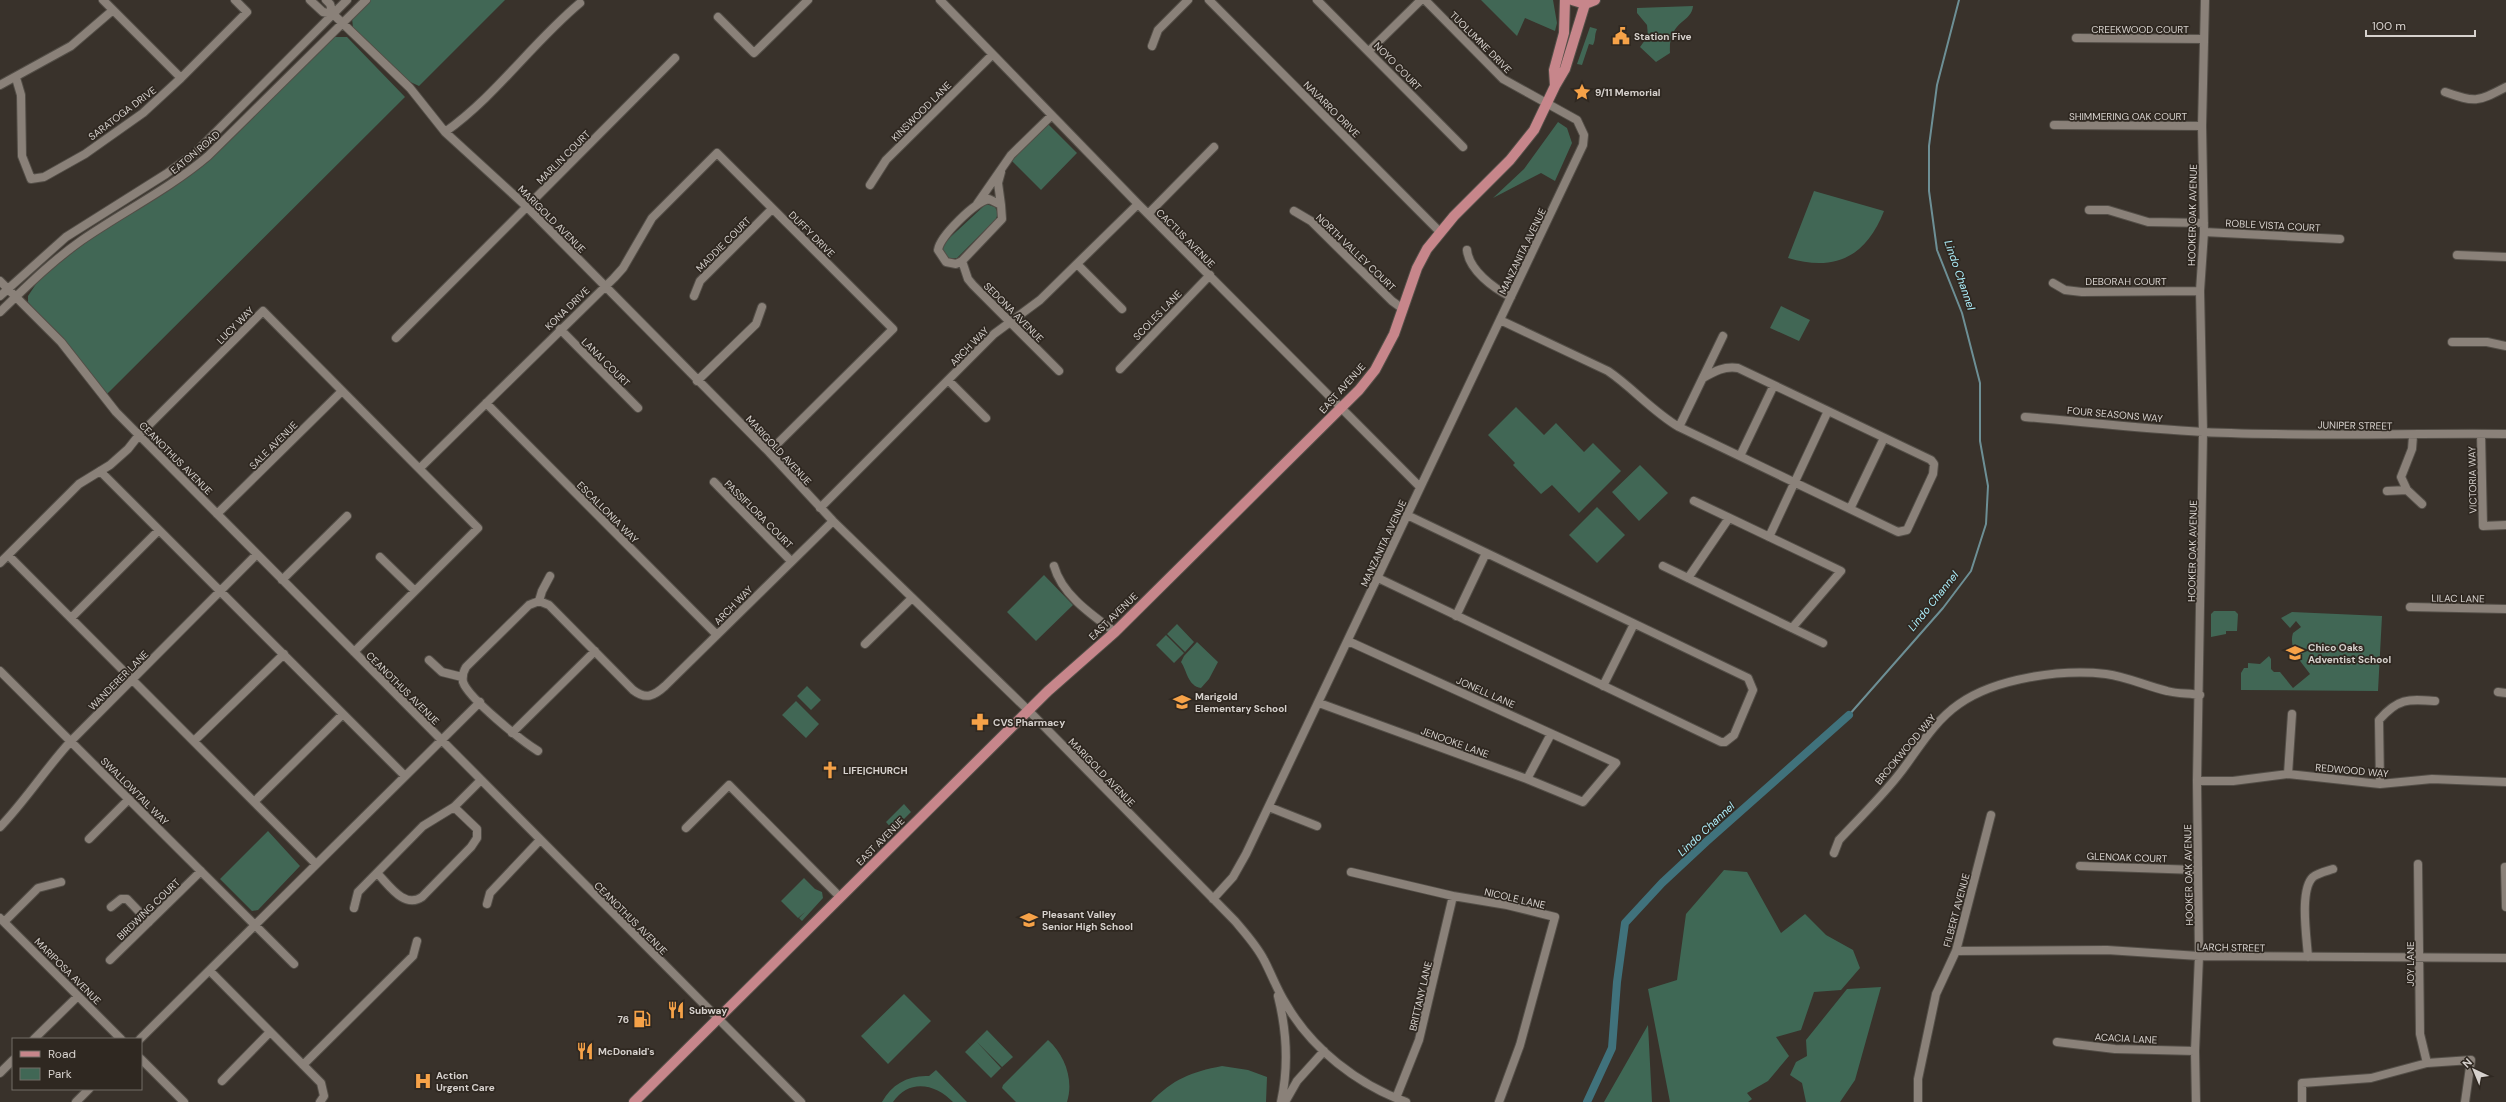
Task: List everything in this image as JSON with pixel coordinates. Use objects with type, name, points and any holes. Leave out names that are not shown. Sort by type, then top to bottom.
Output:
[{"type":"main road","name":"EAST AVENUE","points":[[1554,86],[1554,70],[1564,33],[1565,0]]},
{"type":"main road","points":[[1572,0],[1593,1]]},
{"type":"main road","name":"EAST AVENUE","points":[[634,1102],[1059,680],[1115,632],[1342,408],[1375,370],[1394,334],[1417,268],[1440,232],[1523,145],[1548,103],[1554,86],[1565,70],[1593,1]]},
{"type":"street","points":[[103,0],[181,78]]},
{"type":"street","name":"SARATOGA DRIVE","points":[[16,78],[21,95],[22,156],[31,180],[44,177],[85,154],[143,113],[181,78],[247,12],[235,0]]},
{"type":"street","name":"MARIGOLD AVENUE","points":[[310,0],[323,12],[333,14],[410,88],[445,132],[527,207],[697,381],[769,452],[832,521],[910,599],[1029,711],[1213,899],[1251,940],[1264,960],[1275,986]]},
{"type":"street","name":"MARIGOLD AVENUE","points":[[326,0],[330,4],[333,14]]},
{"type":"street","name":"EATON ROAD","points":[[0,296],[66,237],[161,178],[195,153],[348,0]]},
{"type":"street","name":"EATON ROAD","points":[[0,312],[76,244],[186,175],[208,156],[366,0]]},
{"type":"street","points":[[718,17],[754,52],[808,0]]},
{"type":"street","name":"CACTUS AVENUE","points":[[940,0],[1050,116],[1210,275],[1420,488]]},
{"type":"street","points":[[1152,46],[1158,30],[1188,0]]},
{"type":"street","name":"NAVARRO DRIVE","points":[[1209,0],[1440,232]]},
{"type":"street","name":"NOYO COURT","points":[[1317,0],[1463,147]]},
{"type":"street","points":[[1370,52],[1421,0]]},
{"type":"street","name":"TUOLUMNE DRIVE","points":[[1426,0],[1503,79],[1514,87],[1548,103]]},
{"type":"street","name":"HOOKER OAK AVENUE","points":[[2196,1102],[2195,1051],[2199,956],[2197,781],[2200,695],[2203,432],[2200,291],[2204,227],[2202,126],[2205,0]]},
{"type":"street","points":[[445,132],[460,121],[509,76],[562,18],[580,3]]},
{"type":"street","points":[[0,85],[16,78],[71,46],[114,10]]},
{"type":"street","name":"CREEKWOOD COURT","points":[[2076,38],[2204,39]]},
{"type":"street","name":"KINSWOOD LANE","points":[[870,185],[886,160],[992,55]]},
{"type":"street","name":"MARLIN COURT","points":[[396,338],[675,58]]},
{"type":"street","points":[[2445,92],[2471,101],[2483,99],[2506,87]]},
{"type":"street","name":"MANZANITA AVENUE","points":[[1213,899],[1233,877],[1269,807],[1510,298],[1580,154],[1584,135],[1577,120],[1548,103]]},
{"type":"street","points":[[1003,164],[998,183],[1002,219],[962,261],[956,264],[946,262],[939,255],[939,245],[976,205],[1003,164],[1050,116]]},
{"type":"street","name":"SHIMMERING OAK COURT","points":[[2054,125],[2202,126]]},
{"type":"street","points":[[1148,214],[1214,147]]},
{"type":"street","name":"DUFFY DRIVE","points":[[717,153],[893,329],[769,452]]},
{"type":"street","name":"KONA DRIVE","points":[[420,468],[623,268],[652,218],[717,153]]},
{"type":"street","points":[[976,205],[989,199],[1001,205]]},
{"type":"street","name":"ARCH WAY","points":[[820,508],[994,334],[1009,322],[1027,311],[1138,204]]},
{"type":"street","name":"MADDIE COURT","points":[[694,296],[700,281],[772,209]]},
{"type":"street","name":"ROBLE VISTA COURT","points":[[2089,210],[2108,210],[2148,222],[2340,239]]},
{"type":"street","name":"NORTH VALLEY COURT","points":[[1294,211],[1311,221],[1392,301],[1403,309]]},
{"type":"street","points":[[1467,250],[1468,261],[1492,286],[1510,298]]},
{"type":"street","points":[[2457,255],[2506,257]]},
{"type":"street","name":"SEDONA AVENUE","points":[[962,261],[968,279],[1059,371]]},
{"type":"street","points":[[1077,264],[1122,309]]},
{"type":"street","name":"SCOLES LANE","points":[[1120,369],[1210,275]]},
{"type":"street","name":"CEANOTHUS AVENUE","points":[[0,281],[61,342],[106,401],[138,434],[802,1102]]},
{"type":"street","name":"DEBORAH COURT","points":[[2053,283],[2065,290],[2082,292],[2200,291]]},
{"type":"street","points":[[697,381],[756,324],[762,307]]},
{"type":"street","name":"LUCY WAY","points":[[0,563],[79,484],[100,471],[128,449],[138,434],[263,311],[478,528],[415,591]]},
{"type":"street","points":[[1500,320],[1608,370],[1622,380],[1660,416],[1679,427],[1898,532],[1907,530],[1933,474],[1934,464],[1931,460],[1738,368],[1729,367],[1717,370],[1703,378]]},
{"type":"street","name":"LANAI COURT","points":[[560,329],[638,408]]},
{"type":"street","points":[[1679,427],[1723,336]]},
{"type":"street","points":[[2452,342],[2486,342],[2506,346]]},
{"type":"street","points":[[948,380],[986,418]]},
{"type":"street","points":[[1740,456],[1774,385]]},
{"type":"street","name":"SALE AVENUE","points":[[217,514],[342,390]]},
{"type":"street","name":"ESCALLONIA WAY","points":[[486,403],[717,635]]},
{"type":"street","points":[[1769,537],[1796,483],[1828,411]]},
{"type":"street","name":"FOUR SEASONS WAY","points":[[2025,417],[2203,432]]},
{"type":"street","name":"JUNIPER STREET","points":[[2203,432],[2413,436],[2506,434]]},
{"type":"street","name":"VICTORIA WAY","points":[[2482,434],[2483,526],[2506,525]]},
{"type":"street","points":[[2413,436],[2412,449],[2401,476],[2407,490],[2422,504]]},
{"type":"street","points":[[1850,508],[1884,438]]},
{"type":"street","points":[[100,471],[158,531],[221,591],[405,776]]},
{"type":"street","name":"PASSIFLORA COURT","points":[[714,482],[791,561]]},
{"type":"street","points":[[2387,491],[2407,490]]},
{"type":"street","points":[[1694,501],[1841,571],[1792,628]]},
{"type":"street","points":[[1378,578],[1721,742],[1725,742],[1734,735],[1753,690],[1748,678],[1407,515]]},
{"type":"street","points":[[282,580],[347,516]]},
{"type":"street","points":[[1688,578],[1730,518]]},
{"type":"street","name":"ARCH WAY","points":[[595,651],[633,690],[644,697],[656,694],[832,521]]},
{"type":"street","points":[[71,618],[158,531]]},
{"type":"street","points":[[1456,616],[1486,553]]},
{"type":"street","name":"WANDERER LANE","points":[[0,827],[16,811],[50,765],[71,741],[257,554]]},
{"type":"street","points":[[8,555],[194,742],[255,801],[316,864]]},
{"type":"street","points":[[354,652],[415,591],[380,557]]},
{"type":"street","points":[[1054,566],[1062,584],[1078,602],[1115,632]]},
{"type":"street","points":[[1663,566],[1823,643]]},
{"type":"street","points":[[540,601],[542,591],[550,576]]},
{"type":"street","points":[[865,644],[910,599]]},
{"type":"street","points":[[512,733],[595,651],[549,605],[540,601],[529,605],[466,667],[462,677],[464,684],[480,702],[512,733],[538,751]]},
{"type":"street","name":"LILAC LANE","points":[[2410,607],[2506,609]]},
{"type":"street","points":[[1603,686],[1634,624]]},
{"type":"street","name":"JONELL LANE","points":[[1348,641],[1616,763],[1583,802]]},
{"type":"street","points":[[194,742],[284,654]]},
{"type":"street","points":[[429,660],[442,672],[462,677]]},
{"type":"street","name":"SWALLOWTAIL WAY","points":[[0,671],[294,964]]},
{"type":"street","name":"BROOKWOOD WAY","points":[[1834,853],[1839,840],[1906,766],[1914,750],[1934,727],[1959,704],[1988,688],[2030,678],[2088,673],[2126,677],[2168,691],[2200,695]]},
{"type":"street","points":[[2380,784],[2379,720],[2391,706],[2408,699],[2435,701]]},
{"type":"street","points":[[141,1038],[480,702]]},
{"type":"street","name":"JENOOKE LANE","points":[[1319,703],[1527,779],[1583,802]]},
{"type":"street","points":[[255,801],[344,714]]},
{"type":"street","points":[[2288,774],[2292,714]]},
{"type":"street","points":[[1527,779],[1551,734]]},
{"type":"street","name":"REDWOOD WAY","points":[[2197,781],[2233,781],[2288,774],[2380,784],[2432,779],[2506,782]]},
{"type":"street","points":[[354,908],[358,892],[377,872],[423,826],[454,807],[481,780]]},
{"type":"street","points":[[686,828],[729,785],[840,897]]},
{"type":"street","points":[[89,839],[129,799]]},
{"type":"street","points":[[377,872],[405,900],[414,901],[422,897],[471,847],[477,838],[476,829],[454,807]]},
{"type":"street","points":[[1269,807],[1317,826]]},
{"type":"street","name":"FILBERT AVENUE","points":[[1918,1102],[1919,1072],[1936,994],[1956,951],[1990,815]]},
{"type":"street","points":[[487,904],[490,893],[540,840]]},
{"type":"street","name":"JOY LANE","points":[[2418,864],[2421,958],[2420,1034],[2427,1063]]},
{"type":"street","name":"GLENOAK COURT","points":[[2080,866],[2197,870]]},
{"type":"street","points":[[2505,867],[2506,907]]},
{"type":"street","points":[[2308,957],[2305,902],[2307,886],[2313,877],[2333,869]]},
{"type":"street","name":"BIRDWING COURT","points":[[110,960],[201,871]]},
{"type":"street","name":"NICOLE LANE","points":[[1351,872],[1453,896],[1507,905],[1555,918],[1520,1045],[1499,1102]]},
{"type":"street","points":[[2,920],[38,888],[61,882]]},
{"type":"street","name":"BRITTANY LANE","points":[[1396,1098],[1419,1040],[1453,896]]},
{"type":"street","points":[[111,907],[121,899],[127,900],[149,922]]},
{"type":"street","name":"MARIPOSA AVENUE","points":[[2,920],[120,1038]]},
{"type":"street","points":[[303,1065],[413,956],[417,941]]},
{"type":"street","name":"LARCH STREET","points":[[1956,951],[2106,950],[2199,956],[2506,958]]},
{"type":"street","points":[[210,971],[321,1083],[325,1100]]},
{"type":"street","points":[[1275,986],[1286,1005],[1311,1038],[1324,1051],[1369,1085],[1406,1102]]},
{"type":"street","points":[[1275,986],[1286,1035],[1287,1062],[1281,1102]]},
{"type":"street","points":[[35,1038],[78,996]]},
{"type":"street","points":[[222,1081],[270,1032]]},
{"type":"street","name":"ACACIA LANE","points":[[2057,1042],[2116,1049],[2195,1051]]},
{"type":"street","points":[[1285,1102],[1297,1081],[1324,1051]]},
{"type":"street","points":[[142,1060],[184,1102]]},
{"type":"street","points":[[2302,1102],[2302,1083],[2372,1078],[2427,1063],[2471,1060],[2465,1102]]},
{"type":"street","points":[[0,1073],[12,1061]]},
{"type":"street","points":[[76,1102],[88,1090]]},
{"type":"green space","points":[[369,0],[505,0],[419,86],[406,80],[353,28],[352,18]]},
{"type":"green space","points":[[1481,0],[1553,0],[1557,23],[1555,31],[1525,18],[1517,36]]},
{"type":"green space","points":[[1693,6],[1692,12],[1676,28],[1673,34],[1670,42],[1670,53],[1656,62],[1640,47],[1648,36],[1647,25],[1637,13],[1637,8]]},
{"type":"green space","points":[[1590,27],[1597,29],[1594,43],[1593,45],[1589,44],[1582,65],[1577,64]]},
{"type":"green space","points":[[334,37],[347,37],[405,97],[106,395],[28,302],[28,296],[40,278],[94,236],[188,177],[209,161]]},
{"type":"green space","points":[[1558,122],[1567,128],[1572,143],[1555,181],[1541,173],[1493,198],[1524,169]]},
{"type":"green space","points":[[1047,123],[1077,153],[1041,190],[1011,160]]},
{"type":"green space","points":[[1814,191],[1884,211],[1877,227],[1868,240],[1858,250],[1847,257],[1820,263],[1805,262],[1788,258]]},
{"type":"green space","points":[[986,204],[995,207],[998,213],[996,219],[957,258],[948,259],[942,252],[944,243]]},
{"type":"green space","points":[[1781,306],[1810,320],[1799,341],[1770,328]]},
{"type":"green space","points":[[1516,407],[1544,435],[1556,423],[1584,452],[1593,443],[1621,471],[1579,513],[1552,485],[1541,494],[1513,465],[1515,463],[1488,435]]},
{"type":"green space","points":[[1640,465],[1668,493],[1639,521],[1612,492]]},
{"type":"green space","points":[[1597,507],[1625,535],[1597,563],[1569,535]]},
{"type":"green space","points":[[1044,575],[1073,605],[1036,641],[1007,612]]},
{"type":"green space","points":[[2214,611],[2235,611],[2238,614],[2237,631],[2226,631],[2226,634],[2211,637],[2211,614]]},
{"type":"green space","points":[[2292,612],[2382,616],[2378,691],[2241,690],[2241,673],[2244,668],[2248,668],[2248,663],[2260,664],[2269,656],[2271,659],[2271,669],[2274,672],[2280,672],[2293,688],[2310,674],[2296,655],[2292,644],[2293,633],[2301,627],[2296,621],[2290,628],[2281,618]]},
{"type":"green space","points":[[1177,624],[1194,642],[1185,652],[1167,634]]},
{"type":"green space","points":[[1166,635],[1184,653],[1174,663],[1156,645]]},
{"type":"green space","points":[[1197,642],[1218,662],[1209,679],[1201,688],[1193,684],[1188,678],[1181,662],[1184,656]]},
{"type":"green space","points":[[807,686],[821,700],[811,710],[797,696]]},
{"type":"green space","points":[[796,701],[819,724],[806,738],[782,715]]},
{"type":"green space","points":[[904,804],[911,812],[893,830],[886,822]]},
{"type":"green space","points":[[268,831],[300,866],[258,910],[252,911],[220,879]]},
{"type":"green space","points":[[1724,870],[1747,872],[1781,933],[1805,914],[1826,935],[1853,950],[1860,968],[1841,990],[1814,992],[1801,1030],[1776,1037],[1789,1056],[1768,1081],[1747,1093],[1752,1099],[1748,1102],[1670,1102],[1648,989],[1677,980],[1686,914]]},
{"type":"green space","points":[[804,878],[815,889],[822,892],[823,898],[802,921],[799,918],[805,912],[798,918],[781,901]]},
{"type":"green space","points":[[1881,987],[1855,1080],[1840,1102],[1806,1102],[1802,1083],[1790,1075],[1796,1062],[1807,1056],[1806,1040],[1847,989]]},
{"type":"green space","points":[[904,994],[931,1021],[888,1064],[861,1036]]},
{"type":"green space","points":[[1648,1025],[1652,1102],[1604,1102]]},
{"type":"green space","points":[[987,1030],[1013,1057],[1002,1067],[976,1041]]},
{"type":"green space","points":[[1048,1040],[1063,1060],[1069,1077],[1069,1094],[1067,1102],[1016,1102],[1002,1088],[1003,1085]]},
{"type":"green space","points":[[976,1041],[1001,1068],[991,1078],[965,1052]]},
{"type":"green space","points":[[1222,1066],[1248,1070],[1267,1077],[1266,1102],[1151,1102],[1175,1082],[1192,1074]]},
{"type":"green space","points":[[936,1070],[967,1102],[953,1102],[939,1091],[923,1086],[907,1089],[899,1094],[893,1102],[882,1102],[891,1090],[901,1082],[914,1077],[929,1076]]},
{"type":"waterway","name":"Lindo Channel","points":[[1849,715],[1943,608],[1971,571],[1986,524],[1988,486],[1980,441],[1980,383],[1962,313],[1937,250],[1929,191],[1929,146],[1937,85],[1959,0]]},
{"type":"waterway","name":"Lindo Channel","points":[[1587,1102],[1612,1048],[1617,982],[1625,923],[1662,883],[1706,842],[1849,715]]},
{"type":"place","name":"Station Five","points":[[1621,36]]},
{"type":"place","name":"9/11 Memorial","points":[[1582,92]]},
{"type":"place","name":"Chico Oaks Adventist School","points":[[2295,653]]},
{"type":"place","name":"Marigold Elementary School","points":[[1182,702]]},
{"type":"place","name":"CVS Pharmacy","points":[[980,722]]},
{"type":"place","name":"LIFE|CHURCH","points":[[830,770]]},
{"type":"place","name":"Pleasant Valley Senior High School","points":[[1029,920]]},
{"type":"place","name":"Subway","points":[[676,1010]]},
{"type":"place","name":"76","points":[[642,1019]]},
{"type":"place","name":"McDonald's","points":[[585,1051]]},
{"type":"place","name":"Action Urgent Care","points":[[423,1081]]}]
